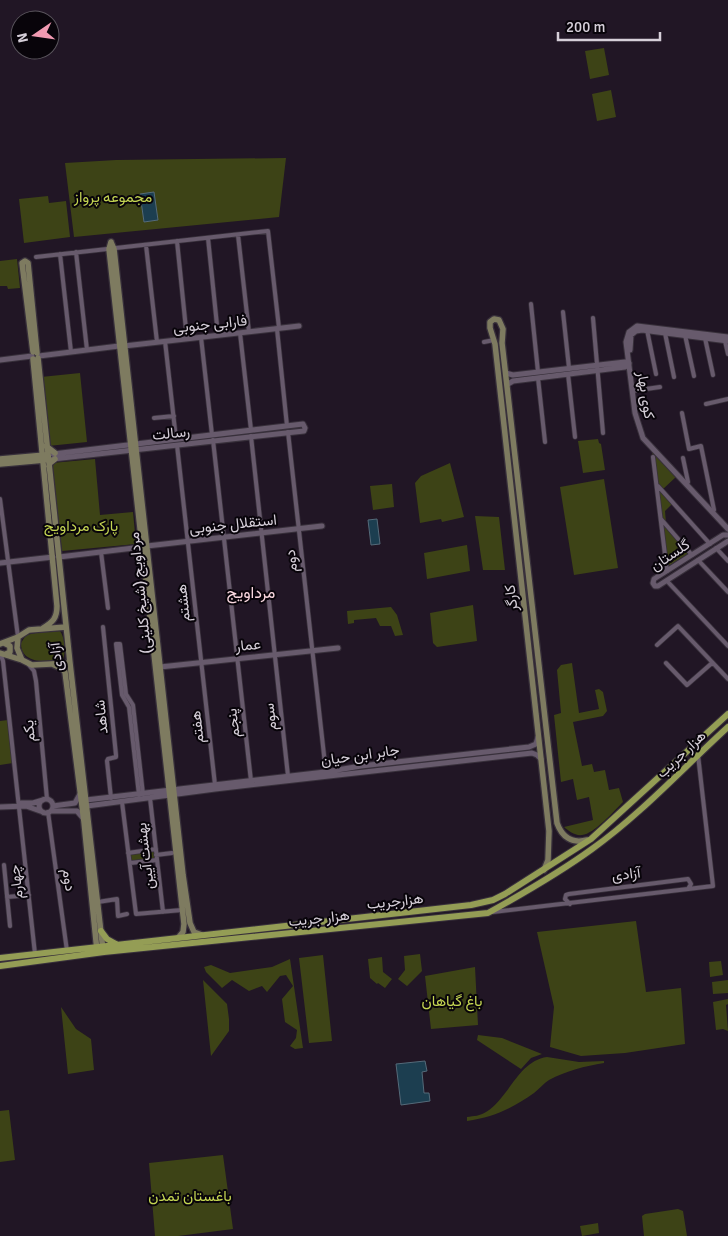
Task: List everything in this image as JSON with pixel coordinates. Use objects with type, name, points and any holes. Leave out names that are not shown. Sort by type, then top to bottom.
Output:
[{"type":"main road","points":[[111,242],[111,249]]},
{"type":"main road","name":"مرداویج (شیخ کلینی)","points":[[111,249],[160,667],[172,792]]},
{"type":"main road","name":"آزادی","points":[[25,263],[44,457],[70,663],[79,759],[80,794],[98,902],[101,931],[100,950]]},
{"type":"main road","name":"کارگر","points":[[544,870],[550,846],[546,789],[494,340],[490,328],[490,322],[494,319],[501,322],[557,823],[563,834],[573,841],[591,839]]},
{"type":"main road","points":[[0,464],[32,458],[44,447],[55,456],[46,469],[32,458]]},
{"type":"main road","points":[[0,459],[44,457]]},
{"type":"main road","name":"مرداویج (شیخ کلینی)","points":[[145,546],[181,875],[190,923],[194,932],[202,935]]},
{"type":"main road","name":"آزادی","points":[[43,628],[52,623],[57,613],[56,557]]},
{"type":"main road","points":[[2,643],[18,637],[29,630],[66,628]]},
{"type":"main road","points":[[18,637],[17,648],[24,661]]},
{"type":"main road","points":[[2,643],[10,646],[10,652],[2,654]]},
{"type":"main road","points":[[2,654],[32,665],[70,663]]},
{"type":"main road","points":[[531,661],[534,666],[536,682],[538,684],[541,681]]},
{"type":"main road","name":"آزادی","points":[[52,664],[65,672],[87,803],[90,857],[100,950]]},
{"type":"main road","points":[[535,697],[537,694],[540,694],[546,725]]},
{"type":"main road","name":"هزارجریب","points":[[0,958],[67,951],[100,950],[117,944],[471,905],[499,897],[591,839],[728,714]]},
{"type":"main road","name":"هزار جریب","points":[[0,966],[100,950],[488,913],[543,882],[593,849],[637,812],[728,727]]},
{"type":"main road","points":[[546,789],[553,789]]},
{"type":"main road","name":"مرداویج (شیخ کلینی)","points":[[178,938],[183,932],[181,875]]},
{"type":"main road","points":[[101,931],[107,939],[117,944]]},
{"type":"street","points":[[36,257],[268,231],[287,426]]},
{"type":"street","points":[[238,235],[249,332]]},
{"type":"street","points":[[208,238],[218,335]]},
{"type":"street","points":[[177,241],[187,338]]},
{"type":"street","points":[[146,245],[157,342]]},
{"type":"street","points":[[76,252],[87,350]]},
{"type":"street","points":[[60,254],[71,352]]},
{"type":"street","points":[[531,304],[545,442]]},
{"type":"street","points":[[563,312],[575,437]]},
{"type":"street","points":[[593,318],[603,433]]},
{"type":"street","name":"فارابی جنوبی","points":[[0,360],[299,326]]},
{"type":"street","name":"کوی بهار","points":[[713,511],[643,438],[638,426],[627,337],[631,329],[637,326],[727,340]]},
{"type":"street","name":"کوی بهار","points":[[630,364],[631,335],[638,330],[647,330]]},
{"type":"street","points":[[656,374],[647,330],[727,340],[728,354]]},
{"type":"street","points":[[240,333],[251,430]]},
{"type":"street","points":[[665,333],[674,378]]},
{"type":"street","points":[[684,335],[694,376]]},
{"type":"street","points":[[202,337],[224,538]]},
{"type":"street","points":[[705,338],[714,375]]},
{"type":"street","points":[[484,342],[494,340]]},
{"type":"street","points":[[165,341],[188,541]]},
{"type":"street","points":[[508,384],[538,375],[630,364]]},
{"type":"street","points":[[506,373],[538,375]]},
{"type":"street","points":[[634,391],[660,387]]},
{"type":"street","name":"کوی بهار","points":[[634,391],[642,429],[650,441],[727,527]]},
{"type":"street","points":[[706,404],[728,399]]},
{"type":"street","points":[[682,413],[690,449],[701,446],[713,511]]},
{"type":"street","points":[[154,418],[174,416]]},
{"type":"street","name":"رسالت","points":[[44,457],[213,438],[304,431],[304,426],[302,424],[251,430],[213,438]]},
{"type":"street","points":[[288,432],[299,530]]},
{"type":"street","points":[[251,436],[275,654]]},
{"type":"street","points":[[653,457],[667,571]]},
{"type":"street","points":[[683,458],[688,482]]},
{"type":"street","points":[[656,485],[710,544]]},
{"type":"street","points":[[0,498],[18,637]]},
{"type":"street","points":[[660,518],[692,555]]},
{"type":"street","name":"استقلال جنوبی","points":[[0,563],[322,526]]},
{"type":"street","name":"دوم","points":[[299,530],[312,650]]},
{"type":"street","name":"گلستان","points":[[728,535],[725,534],[654,579],[655,586],[667,581],[728,541]]},
{"type":"street","name":"پنجم","points":[[224,538],[251,783]]},
{"type":"street","name":"هشتم","points":[[188,541],[201,662]]},
{"type":"street","points":[[716,548],[728,561]]},
{"type":"street","points":[[101,552],[108,608]]},
{"type":"street","points":[[698,560],[728,592]]},
{"type":"street","points":[[667,581],[728,646]]},
{"type":"street","points":[[657,645],[678,626],[728,679]]},
{"type":"street","name":"شاهد","points":[[103,627],[116,755],[116,757],[107,761],[111,798]]},
{"type":"street","points":[[118,643],[120,644],[126,694],[133,705],[141,794],[129,707],[122,695],[116,644],[118,643]]},
{"type":"street","name":"عمار","points":[[160,667],[338,648]]},
{"type":"street","points":[[312,650],[326,775]]},
{"type":"street","points":[[2,654],[18,805]]},
{"type":"street","name":"سوم","points":[[275,654],[288,776]]},
{"type":"street","name":"یکم","points":[[24,661],[34,671],[36,681],[45,800]]},
{"type":"street","name":"هفتم","points":[[201,662],[215,787]]},
{"type":"street","points":[[666,663],[687,685],[712,663]]},
{"type":"street","points":[[540,732],[536,744],[528,747],[532,749],[530,753],[537,754],[543,762]]},
{"type":"street","name":"جابر ابن حیان","points":[[251,783],[288,776],[326,775],[360,766],[528,747]]},
{"type":"street","name":"جابر ابن حیان","points":[[172,792],[443,764],[530,753]]},
{"type":"street","name":"آزادی","points":[[488,913],[713,886],[698,754]]},
{"type":"street","points":[[442,757],[443,764]]},
{"type":"street","points":[[87,803],[141,794],[172,792]]},
{"type":"street","points":[[87,803],[122,802],[150,798],[172,792]]},
{"type":"street","points":[[45,800],[39,805],[48,810],[75,803],[80,794]]},
{"type":"street","name":"بهشت آیین","points":[[150,798],[163,912]]},
{"type":"street","points":[[0,806],[45,800],[50,801],[48,810]]},
{"type":"street","points":[[122,802],[136,914],[182,910]]},
{"type":"street","points":[[18,805],[48,810],[78,811],[84,822]]},
{"type":"street","name":"چهارم","points":[[18,805],[35,954]]},
{"type":"street","name":"دوم","points":[[48,810],[67,951]]},
{"type":"street","points":[[128,853],[172,853]]},
{"type":"street","points":[[130,863],[157,860]]},
{"type":"street","points":[[4,865],[10,926]]},
{"type":"street","name":"آزادی","points":[[570,904],[565,899],[566,895],[569,894],[688,879],[691,884],[688,889]]},
{"type":"street","points":[[7,897],[29,895]]},
{"type":"street","points":[[98,902],[117,899],[118,916],[127,914]]},
{"type":"green space","points":[[604,48],[609,75],[590,79],[585,51]]},
{"type":"green space","points":[[611,90],[616,117],[597,121],[592,94]]},
{"type":"green space","name":"مجموعه پرواز","points":[[286,158],[279,217],[74,237],[65,163],[116,160]]},
{"type":"green space","points":[[48,196],[49,203],[66,201],[70,237],[24,243],[19,199]]},
{"type":"green space","points":[[17,259],[20,288],[8,289],[7,286],[0,286],[0,261]]},
{"type":"green space","points":[[80,373],[87,442],[48,446],[41,377]]},
{"type":"green space","points":[[598,439],[601,444],[605,470],[583,473],[578,441]]},
{"type":"green space","points":[[652,450],[677,476],[662,490],[673,503],[665,511],[666,523],[692,555],[667,571]]},
{"type":"green space","name":"پارک مرداویج","points":[[95,459],[100,515],[133,512],[136,544],[62,551],[52,463]]},
{"type":"green space","points":[[450,463],[464,517],[442,522],[441,519],[420,523],[415,483],[421,476]]},
{"type":"green space","points":[[604,479],[618,568],[574,575],[560,487]]},
{"type":"green space","points":[[392,484],[394,507],[373,510],[370,486]]},
{"type":"green space","points":[[475,516],[499,517],[505,570],[483,570]]},
{"type":"green space","points":[[467,545],[470,571],[427,579],[424,553]]},
{"type":"green space","points":[[473,605],[477,641],[437,647],[433,643],[430,613]]},
{"type":"green space","points":[[391,607],[397,615],[403,635],[395,636],[391,626],[380,626],[376,618],[354,620],[354,623],[348,624],[347,611]]},
{"type":"green space","points":[[60,631],[64,645],[63,659],[50,661],[36,660],[25,655],[22,650],[21,643],[26,635]]},
{"type":"green space","points":[[572,663],[579,713],[599,709],[595,690],[599,689],[603,692],[607,711],[603,716],[573,722],[582,766],[592,764],[594,772],[605,770],[609,790],[619,788],[623,802],[592,831],[582,835],[570,832],[564,827],[593,820],[589,797],[577,800],[573,779],[561,782],[554,715],[561,713],[557,670],[561,665]]},
{"type":"green space","points":[[8,720],[13,763],[0,765],[0,721]]},
{"type":"green space","points":[[156,849],[157,860],[130,863],[128,853]]},
{"type":"green space","points":[[636,921],[646,992],[681,988],[685,1044],[625,1053],[581,1056],[550,1047],[554,1007],[537,932]]},
{"type":"green space","points":[[420,954],[422,971],[407,986],[398,979],[405,970],[404,956]]},
{"type":"green space","points":[[323,955],[332,1041],[309,1043],[299,958]]},
{"type":"green space","points":[[382,957],[383,972],[392,979],[385,988],[370,978],[368,959]]},
{"type":"green space","points":[[290,959],[303,1048],[295,1049],[290,1046],[296,1038],[297,1030],[285,1022],[282,999],[293,986],[286,975],[280,976],[267,992],[262,986],[249,991],[232,980],[222,988],[206,972],[204,967],[211,965],[230,973],[272,967]]},
{"type":"green space","points":[[721,961],[723,975],[710,977],[709,962]]},
{"type":"green space","name":"باغ گیاهان","points":[[475,967],[478,1025],[431,1029],[425,976]]},
{"type":"green space","points":[[203,980],[227,1004],[229,1019],[229,1031],[211,1056]]},
{"type":"green space","points":[[728,980],[728,993],[713,994],[712,982]]},
{"type":"green space","points":[[728,999],[728,1004],[726,1005],[728,1031],[723,1029],[716,1030],[713,1002]]},
{"type":"green space","points":[[61,1007],[76,1029],[91,1039],[94,1070],[68,1074]]},
{"type":"green space","points":[[478,1035],[502,1038],[542,1054],[531,1058],[521,1069],[477,1040]]},
{"type":"green space","points":[[547,1057],[579,1062],[604,1061],[604,1063],[562,1074],[549,1080],[534,1093],[511,1107],[486,1117],[467,1121],[467,1117],[477,1116],[494,1106],[528,1065]]},
{"type":"green space","points":[[9,1110],[15,1160],[0,1162],[0,1111]]},
{"type":"green space","name":"باغستان تمدن","points":[[223,1155],[233,1229],[178,1236],[155,1236],[149,1163]]},
{"type":"green space","points":[[678,1209],[683,1211],[687,1236],[644,1236],[642,1216]]},
{"type":"green space","points":[[598,1223],[599,1233],[582,1236],[580,1226]]},
{"type":"water","points":[[154,192],[158,220],[144,222],[140,194]]},
{"type":"water","points":[[377,519],[380,544],[371,545],[368,520]]},
{"type":"water","points":[[425,1061],[427,1071],[422,1072],[424,1093],[429,1093],[430,1101],[401,1105],[396,1064]]},
{"type":"district","name":"مرداویج","points":[[251,592]]}]
